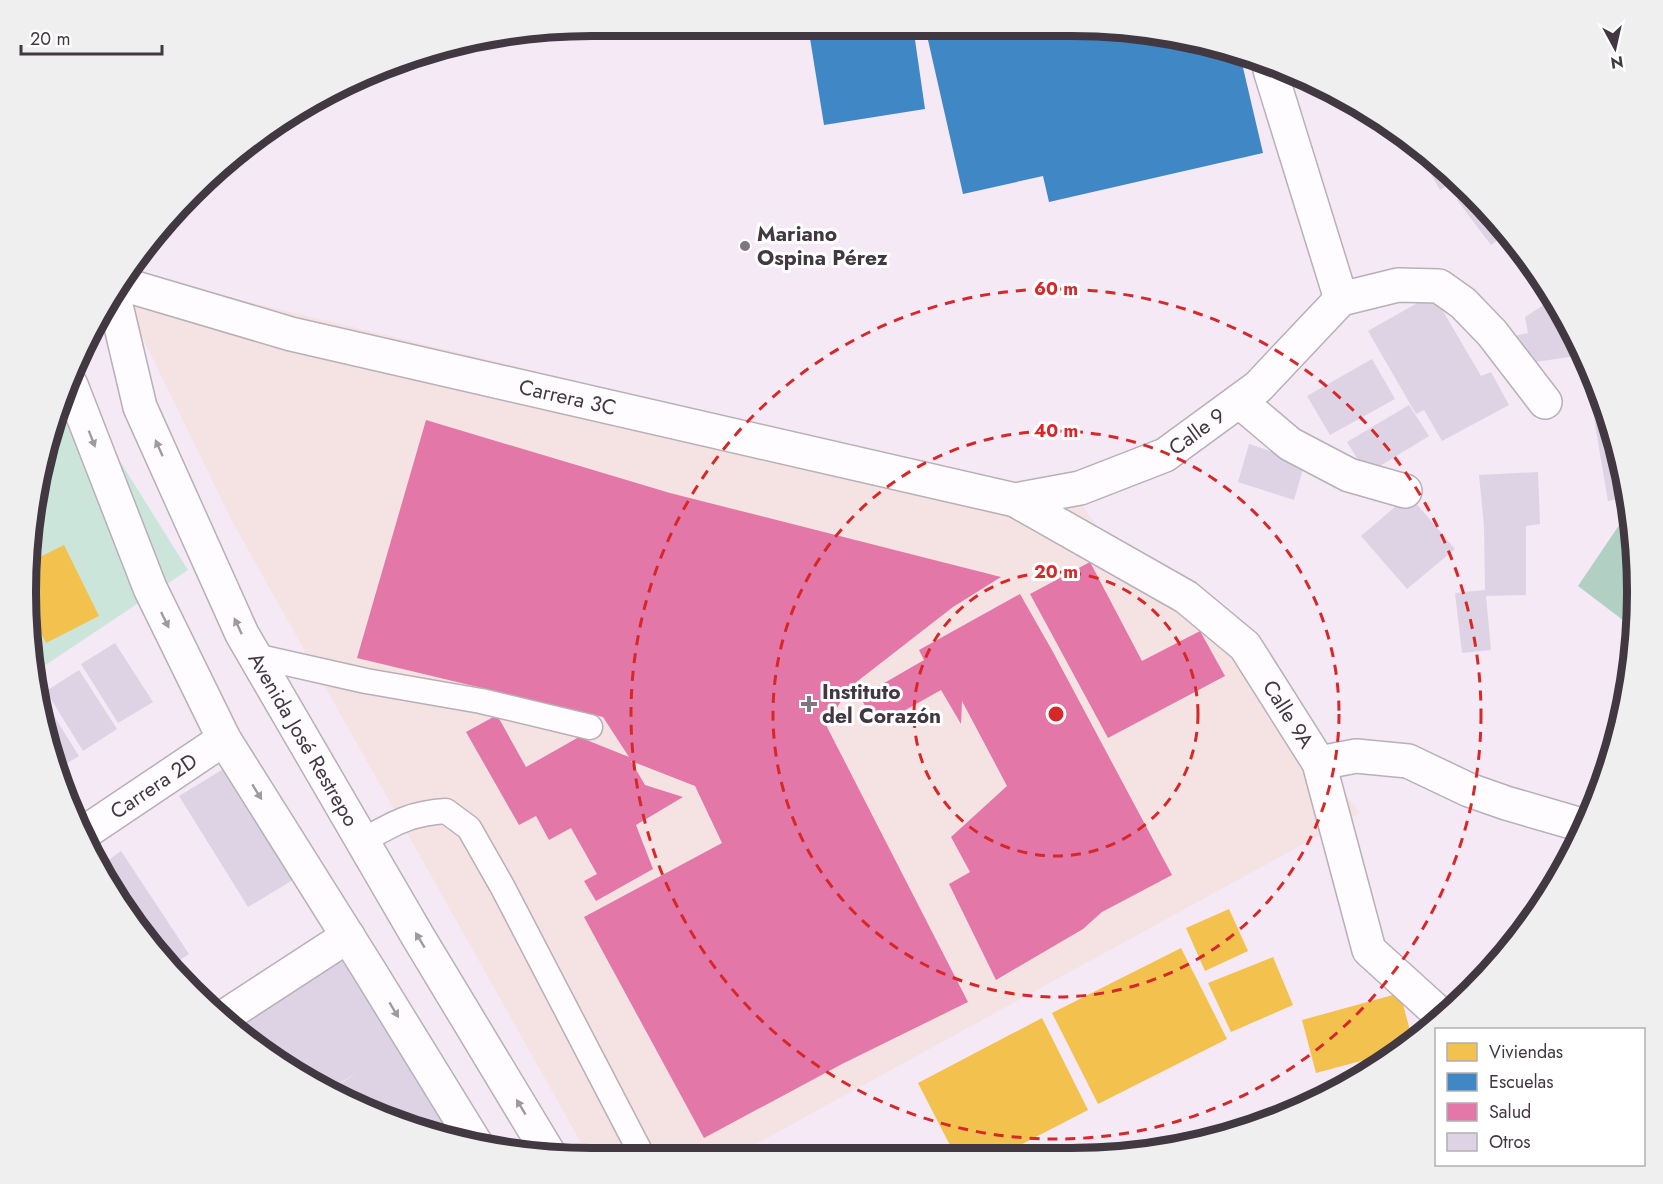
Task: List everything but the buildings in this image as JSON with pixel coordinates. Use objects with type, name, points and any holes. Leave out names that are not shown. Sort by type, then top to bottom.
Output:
[{"type":"street","points":[[1271,73],[1341,299],[1398,285],[1439,286],[1463,303],[1492,333],[1545,402]]},
{"type":"street","name":"Carrera 3C","points":[[128,286],[291,334],[1015,500]]},
{"type":"street","name":"Calle 9","points":[[1015,500],[1080,488],[1165,455],[1258,387],[1341,299]]},
{"type":"street","name":"Avenida José Restrepo","points":[[116,305],[140,406],[233,614],[255,656],[417,935],[544,1146]]},
{"type":"street","points":[[74,392],[150,588],[224,739],[470,1134]]},
{"type":"street","points":[[1239,401],[1290,444],[1349,475],[1405,490]]},
{"type":"street","name":"Calle 9A","points":[[1015,500],[1186,597],[1245,646],[1319,763],[1369,950],[1436,1011]]},
{"type":"street","name":"Carrera 2D","points":[[89,830],[224,739]]},
{"type":"street","points":[[1319,763],[1356,756],[1408,761],[1469,790],[1577,823]]},
{"type":"street","points":[[229,1013],[348,936]]},
{"type":"lane","points":[[255,656],[366,681],[481,701],[591,728]]},
{"type":"lane","points":[[362,841],[404,819],[425,812],[446,811],[469,828],[502,886],[638,1148]]},
{"type":"shaded area","name":"Instituto del Corazón","points":[[136,275],[1081,503],[1119,559],[1245,646],[1320,762],[1360,813],[749,1148],[584,1148],[232,521],[133,318],[130,283]]},
{"type":"green space","points":[[75,389],[188,570],[41,668],[36,592],[41,519],[55,448]]},
{"type":"green space","points":[[1622,521],[1626,556],[1626,623],[1578,586]]},
{"type":"place","name":"Mariano Ospina Pérez","points":[[745,246]]},
{"type":"place","name":"Instituto del Corazón","points":[[809,704]]}]
